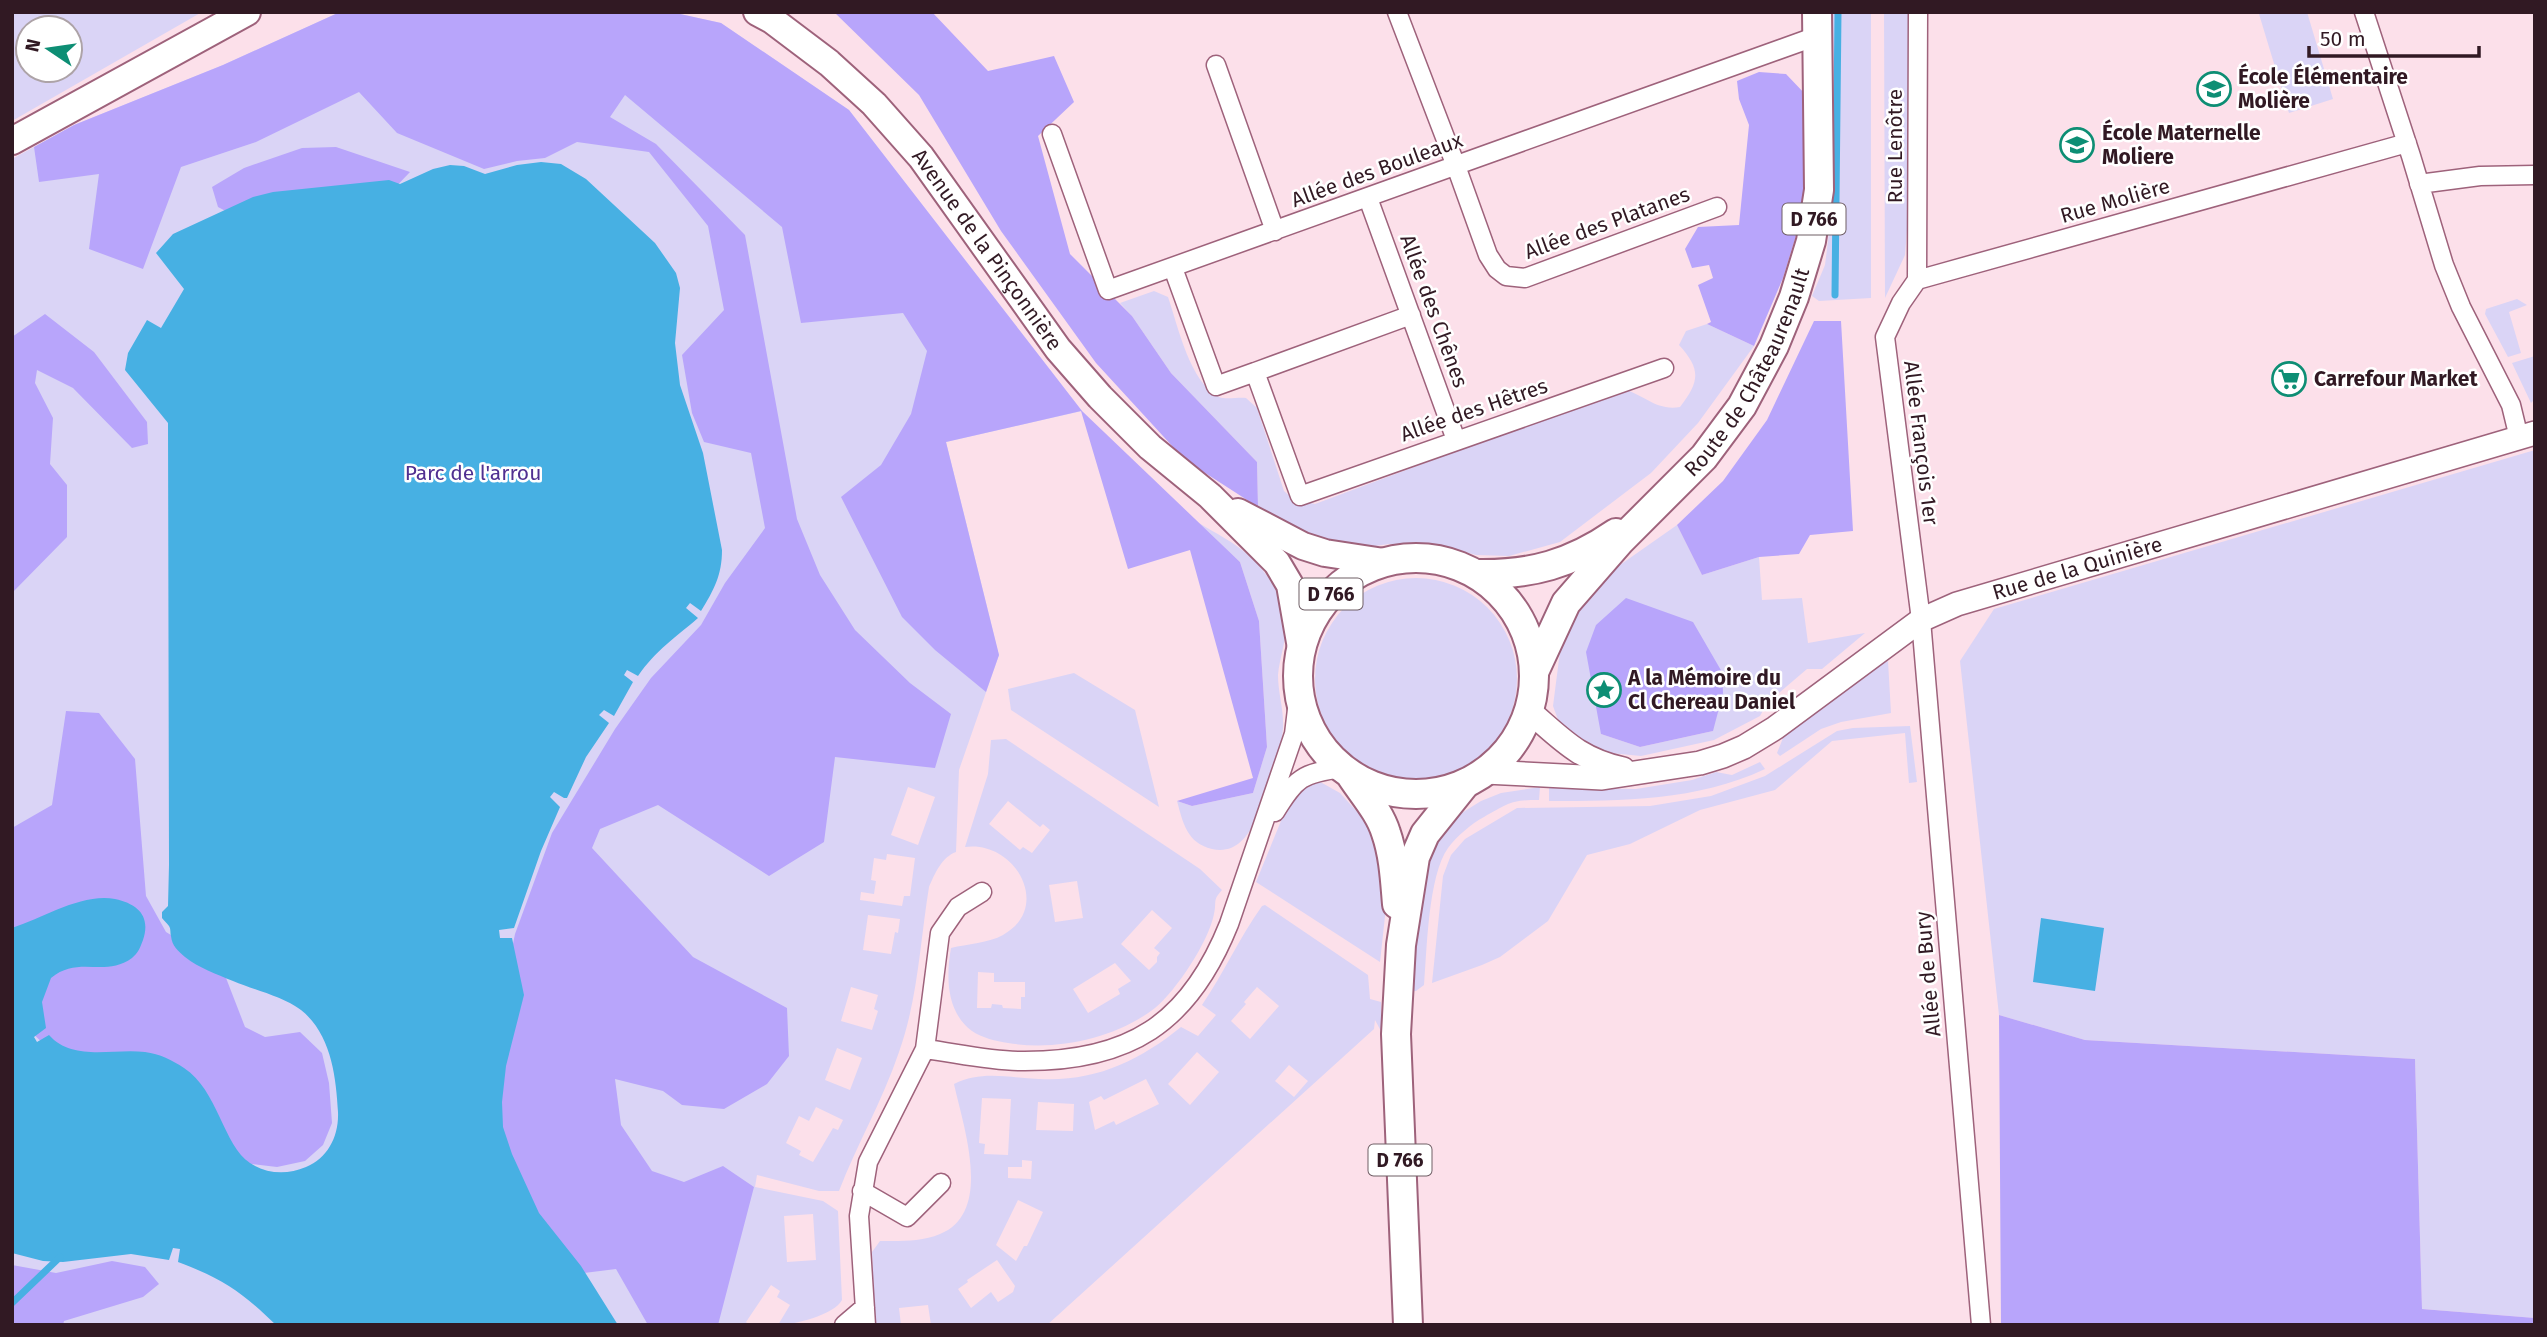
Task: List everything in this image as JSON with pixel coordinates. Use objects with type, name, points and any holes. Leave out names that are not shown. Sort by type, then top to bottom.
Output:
[{"type":"main road","points":[[12,141],[247,12]]},
{"type":"main road","name":"Avenue de la Pinçonnière","points":[[757,12],[829,62],[874,104],[920,157],[1066,358],[1100,397],[1150,447],[1210,496],[1277,563],[1290,585],[1301,648]]},
{"type":"main road","name":"Route de Châteaurenault","points":[[1534,672],[1566,603],[1586,578],[1704,457],[1742,406],[1774,346],[1794,297],[1811,242],[1819,190],[1817,24]]},
{"type":"main road","name":"Avenue de la Pinçonnière","points":[[1210,496],[1303,546],[1325,553],[1384,562]]},
{"type":"main road","name":"Route de Châteaurenault","points":[[1477,574],[1509,574],[1569,561],[1653,508]]},
{"type":"main road","name":"D 766","points":[[1301,648],[1318,610],[1346,580],[1364,569],[1407,557],[1432,558],[1477,574]]},
{"type":"main road","points":[[1477,574],[1496,588],[1512,606],[1524,626],[1531,648],[1534,672]]},
{"type":"main road","points":[[1301,648],[1299,693],[1304,715],[1313,735],[1326,753],[1345,771],[1376,787],[1405,794],[1436,793],[1475,778]]},
{"type":"main road","name":"D 766","points":[[1408,1325],[1396,1047],[1401,945],[1415,857],[1424,834],[1475,778],[1504,755],[1519,734],[1529,711],[1534,672]]},
{"type":"main road","name":"D 766","points":[[1345,771],[1371,804],[1386,833],[1394,869],[1401,945]]},
{"type":"street","name":"Allée des Platanes","points":[[1397,12],[1488,256],[1497,270],[1506,276],[1525,278],[1717,206]]},
{"type":"street","name":"Rue Lenôtre","points":[[1917,280],[1919,12]]},
{"type":"street","points":[[2364,12],[2444,265],[2461,307],[2527,435]]},
{"type":"street","name":"Allée des Bouleaux","points":[[1052,134],[1108,290],[1456,166],[1817,24]]},
{"type":"street","points":[[1216,65],[1275,231]]},
{"type":"street","name":"Rue Molière","points":[[1917,280],[2407,143]]},
{"type":"street","points":[[2419,184],[2480,176],[2535,175]]},
{"type":"street","name":"Allée des Chênes","points":[[1368,198],[1456,440]]},
{"type":"street","points":[[1174,268],[1216,386],[1411,315]]},
{"type":"street","name":"Allée François 1er","points":[[1917,280],[1900,303],[1885,337],[1921,620]]},
{"type":"street","name":"Allée des Hêtres","points":[[1255,372],[1300,496],[1664,368]]},
{"type":"street","name":"Rue de la Quinière","points":[[1475,778],[1602,778],[1700,763],[1744,747],[1776,728],[1921,620],[1957,604],[2527,435]]},
{"type":"street","name":"Allée de Bury","points":[[1921,620],[1981,1325]]},
{"type":"street","points":[[925,1049],[1018,1061],[1094,1056],[1144,1036],[1174,1014],[1201,981],[1217,954],[1294,734],[1299,693]]},
{"type":"street","name":"Rue de la Quinière","points":[[1529,711],[1561,740],[1595,762],[1622,769],[1654,771]]},
{"type":"street","points":[[1259,839],[1289,790],[1297,782],[1308,774],[1345,771]]},
{"type":"street","points":[[844,1325],[865,1316],[859,1216],[862,1191],[868,1162],[925,1049],[940,933],[958,906],[982,892]]},
{"type":"street","points":[[862,1191],[907,1217],[941,1183]]},
{"type":"green space","points":[[12,12],[202,12],[84,80],[84,14],[14,14],[14,84],[76,84],[12,121]]},
{"type":"green space","name":"Parc de l'arrou","points":[[340,12],[671,12],[721,23],[849,110],[1082,411],[946,442],[999,655],[959,770],[956,852],[936,871],[929,887],[914,991],[905,1032],[885,1087],[839,1191],[819,1191],[757,1175],[755,1187],[823,1201],[838,1211],[842,1300],[822,1315],[778,1325],[790,1305],[777,1297],[780,1291],[771,1285],[746,1322],[749,1325],[12,1325],[12,159],[74,125],[223,65]],"holes":[[[908,787],[935,797],[918,845],[891,835]],[[887,854],[915,858],[910,896],[904,896],[902,906],[860,900],[861,892],[874,894],[876,881],[871,880],[874,858],[886,860]],[[868,915],[900,919],[891,954],[863,950]],[[851,987],[878,995],[874,1009],[878,1011],[872,1030],[841,1021]],[[837,1048],[862,1058],[850,1090],[825,1080]],[[816,1107],[843,1120],[838,1130],[833,1128],[813,1162],[799,1155],[801,1151],[786,1143],[799,1116],[809,1121]],[[813,1214],[816,1260],[787,1262],[784,1216]]]},
{"type":"green space","points":[[1832,12],[1871,12],[1871,298],[1819,301],[1812,296],[1825,265],[1831,217]]},
{"type":"green space","points":[[1884,12],[1913,12],[1911,180],[1905,255],[1885,298]]},
{"type":"green space","points":[[2307,12],[2333,99],[2289,113],[2259,14]]},
{"type":"green space","points":[[1154,291],[1168,297],[1186,353],[1200,380],[1219,397],[1246,398],[1257,408],[1284,491],[1293,499],[1315,504],[1623,389],[1657,405],[1680,407],[1691,390],[1695,375],[1691,361],[1679,345],[1686,331],[1707,324],[1754,346],[1698,423],[1651,473],[1560,542],[1509,556],[1476,555],[1439,545],[1389,544],[1345,550],[1274,521],[1258,507],[1257,462],[1171,373],[1120,303]]},
{"type":"green space","points":[[2517,299],[2527,305],[2509,312],[2521,353],[2508,357],[2485,314],[2486,309]]},
{"type":"green space","points":[[2535,356],[2535,399],[2531,403],[2512,363]]},
{"type":"green space","points":[[2535,450],[2535,1318],[2422,1309],[2415,1059],[2085,1040],[1999,1015],[1960,661],[1994,609]]},
{"type":"green space","points":[[1199,523],[1253,559],[1279,594],[1287,615],[1278,675],[1283,721],[1280,746],[1253,825],[1237,845],[1226,849],[1212,849],[1197,842],[1187,831],[1177,801],[1192,806],[1253,793],[1267,747],[1259,621],[1240,562]]},
{"type":"green space","points":[[1677,525],[1702,575],[1759,557],[1762,600],[1802,598],[1808,643],[1865,633],[1822,669],[1807,669],[1767,703],[1760,716],[1714,740],[1641,756],[1600,752],[1560,725],[1553,706],[1562,636],[1573,612],[1600,579]],"holes":[[[1713,731],[1640,747],[1601,734]]]},
{"type":"green space","points":[[1416,578],[1455,586],[1488,607],[1509,640],[1517,679],[1509,718],[1488,751],[1455,772],[1416,780],[1377,772],[1344,751],[1323,718],[1315,679],[1323,640],[1344,607],[1377,586]]},
{"type":"green space","points":[[1888,661],[1891,713],[1841,722],[1821,729],[1780,756],[1777,753],[1783,738],[1856,677]]},
{"type":"green space","points":[[1074,673],[1135,710],[1159,807],[1011,710],[1008,689]]},
{"type":"green space","points":[[1910,726],[1917,782],[1909,783],[1905,733],[1832,741],[1775,790],[1700,810],[1630,844],[1587,855],[1548,921],[1500,957],[1432,983],[1443,876],[1451,855],[1465,839],[1517,808],[1650,806],[1711,796],[1765,776],[1837,731]]},
{"type":"green space","points":[[1006,739],[1200,869],[1222,890],[1216,899],[1206,938],[1182,978],[1155,1008],[1122,1028],[1065,1044],[1026,1045],[980,1036],[963,1023],[957,1014],[949,982],[951,948],[985,942],[1003,935],[1018,923],[1025,908],[1026,893],[1012,864],[999,854],[983,848],[965,847],[988,774],[991,740]],"holes":[[[1008,801],[1040,827],[1043,824],[1050,830],[1032,853],[1023,847],[1020,850],[989,824]],[[1077,881],[1083,918],[1055,922],[1049,885]],[[1152,910],[1172,928],[1154,948],[1160,953],[1157,962],[1149,970],[1121,944]],[[1115,963],[1131,981],[1118,989],[1120,994],[1088,1013],[1073,989]],[[978,972],[994,973],[994,982],[1025,982],[1025,997],[1021,997],[1021,1009],[992,1004],[991,1008],[977,1008]]]},
{"type":"green space","points":[[1760,762],[1765,769],[1713,788],[1686,793],[1631,799],[1549,801],[1549,788],[1636,789],[1692,780],[1716,772],[1732,775]]},
{"type":"green space","points":[[1315,779],[1340,793],[1372,828],[1387,898],[1380,962],[1256,882],[1290,799]]},
{"type":"green space","points":[[1540,787],[1539,800],[1510,803],[1499,808],[1469,827],[1448,848],[1441,860],[1432,894],[1424,985],[1411,991],[1423,859],[1449,821],[1481,801],[1501,793]]},
{"type":"green space","points":[[1265,905],[1368,975],[1370,999],[1381,1002],[1381,1031],[1375,1020],[1374,1029],[1047,1325],[931,1325],[928,1305],[899,1308],[901,1325],[875,1325],[872,1252],[880,1241],[933,1237],[956,1223],[966,1207],[971,1188],[971,1166],[954,1084],[985,1076],[1039,1079],[1079,1077],[1115,1067],[1132,1059],[1181,1027],[1198,1036],[1216,1015],[1202,1005]],"holes":[[[1257,987],[1279,1006],[1250,1039],[1231,1021],[1246,1004],[1244,1002]],[[1197,1052],[1219,1072],[1190,1105],[1168,1084]],[[1289,1065],[1308,1081],[1294,1097],[1275,1081]],[[1146,1079],[1159,1104],[1116,1125],[1114,1121],[1095,1130],[1089,1102],[1101,1096],[1104,1100]],[[982,1098],[1011,1099],[1008,1155],[984,1154],[985,1144],[979,1143]],[[1038,1102],[1074,1104],[1073,1131],[1036,1130]],[[1022,1160],[1032,1161],[1031,1179],[1008,1178],[1008,1167],[1022,1167]],[[1018,1200],[1043,1212],[1027,1246],[1024,1246],[1016,1261],[996,1245]],[[997,1260],[1015,1286],[1013,1292],[998,1302],[991,1292],[971,1308],[958,1289]]]},
{"type":"shaded area","points":[[340,12],[671,12],[721,23],[849,110],[1082,411],[1240,562],[1259,621],[1267,747],[1253,793],[1192,806],[1177,801],[1253,778],[1190,550],[1128,569],[1081,411],[946,442],[999,655],[986,692],[935,650],[902,617],[841,497],[881,465],[911,414],[927,351],[903,313],[801,323],[782,227],[625,95],[610,117],[656,144],[745,235],[797,519],[820,575],[855,630],[910,683],[951,714],[935,768],[835,757],[824,842],[769,876],[658,805],[600,829],[592,848],[693,957],[787,1008],[789,1056],[767,1084],[724,1109],[682,1105],[663,1091],[615,1079],[621,1125],[652,1171],[684,1182],[723,1166],[754,1187],[718,1325],[648,1325],[616,1269],[576,1274],[530,1217],[496,1132],[497,1022],[515,934],[552,833],[615,729],[651,678],[701,625],[725,583],[765,528],[751,453],[704,442],[692,413],[682,355],[724,310],[708,226],[649,152],[577,142],[545,158],[484,169],[397,133],[359,92],[256,142],[181,167],[143,269],[89,249],[99,174],[39,182],[34,147],[74,125],[223,65]]},
{"type":"shaded area","points":[[834,12],[932,12],[988,71],[1054,56],[1074,102],[1038,136],[1070,254],[1132,316],[1171,373],[1257,462],[1258,507],[1185,460],[1096,363],[1001,231],[919,95]]},
{"type":"shaded area","points":[[1759,72],[1786,74],[1806,95],[1809,193],[1783,278],[1754,346],[1707,324],[1711,322],[1698,285],[1713,278],[1709,265],[1692,268],[1685,249],[1698,227],[1739,225],[1749,125],[1739,99],[1737,81]]},
{"type":"shaded area","points":[[336,147],[410,172],[387,196],[235,216],[218,207],[212,187],[244,168],[302,148]]},
{"type":"shaded area","points":[[45,314],[94,352],[147,422],[148,444],[132,448],[73,388],[37,370],[35,383],[53,418],[50,464],[67,485],[67,537],[12,593],[12,337]]},
{"type":"shaded area","points":[[1814,321],[1841,321],[1853,531],[1810,535],[1799,554],[1759,557],[1702,575],[1677,525],[1723,481],[1767,420]]},
{"type":"shaded area","points":[[1626,598],[1693,622],[1722,672],[1723,693],[1713,731],[1640,747],[1601,734],[1586,652],[1596,625]]},
{"type":"shaded area","points":[[66,711],[99,713],[135,759],[146,896],[166,932],[221,965],[245,1027],[265,1037],[300,1032],[322,1053],[329,1083],[332,1123],[323,1145],[305,1161],[277,1167],[201,1158],[58,1058],[19,1020],[12,1007],[12,828],[52,805]]},
{"type":"shaded area","points":[[1999,1015],[2085,1040],[2415,1059],[2422,1309],[2535,1318],[2535,1325],[2001,1325]]},
{"type":"shaded area","points":[[112,1261],[145,1267],[159,1284],[143,1297],[64,1321],[63,1325],[12,1325],[12,1265],[56,1273]]},
{"type":"water","points":[[541,162],[561,164],[586,179],[655,243],[676,273],[680,288],[675,343],[680,385],[703,453],[722,550],[721,567],[716,582],[701,611],[690,603],[686,608],[698,618],[659,651],[638,676],[627,670],[624,675],[633,682],[614,716],[604,710],[599,715],[609,723],[586,757],[567,798],[554,792],[550,797],[560,807],[541,851],[514,928],[499,930],[500,938],[512,938],[524,995],[506,1066],[502,1102],[503,1127],[512,1154],[539,1213],[581,1266],[618,1325],[276,1325],[231,1288],[208,1274],[178,1262],[180,1249],[173,1248],[169,1260],[131,1254],[63,1262],[43,1261],[12,1253],[12,928],[76,903],[102,898],[130,904],[141,912],[144,918],[145,932],[142,943],[132,958],[122,964],[72,968],[51,978],[42,1002],[46,1028],[34,1037],[37,1042],[49,1035],[59,1043],[81,1051],[145,1052],[175,1062],[205,1090],[241,1155],[257,1167],[270,1171],[292,1171],[314,1163],[331,1145],[337,1129],[336,1084],[330,1056],[311,1020],[301,1010],[285,1001],[190,961],[174,945],[170,927],[162,918],[162,912],[168,906],[169,865],[168,423],[125,370],[128,353],[147,320],[161,328],[184,289],[156,253],[173,234],[253,197],[273,192],[389,180],[400,184],[433,169],[450,165],[464,166],[485,174]]},
{"type":"water","points":[[2041,918],[2104,928],[2095,991],[2033,982]]},
{"type":"waterway","points":[[1835,295],[1838,12]]},
{"type":"waterway","points":[[12,1303],[60,1257]]},
{"type":"place","name":"École Élémentaire Molière","points":[[2214,89]]},
{"type":"place","name":"École Maternelle Moliere","points":[[2077,145]]},
{"type":"place","name":"Carrefour Market","points":[[2289,379]]},
{"type":"place","name":"A la Mémoire du Cl Chereau Daniel","points":[[1604,690]]}]
